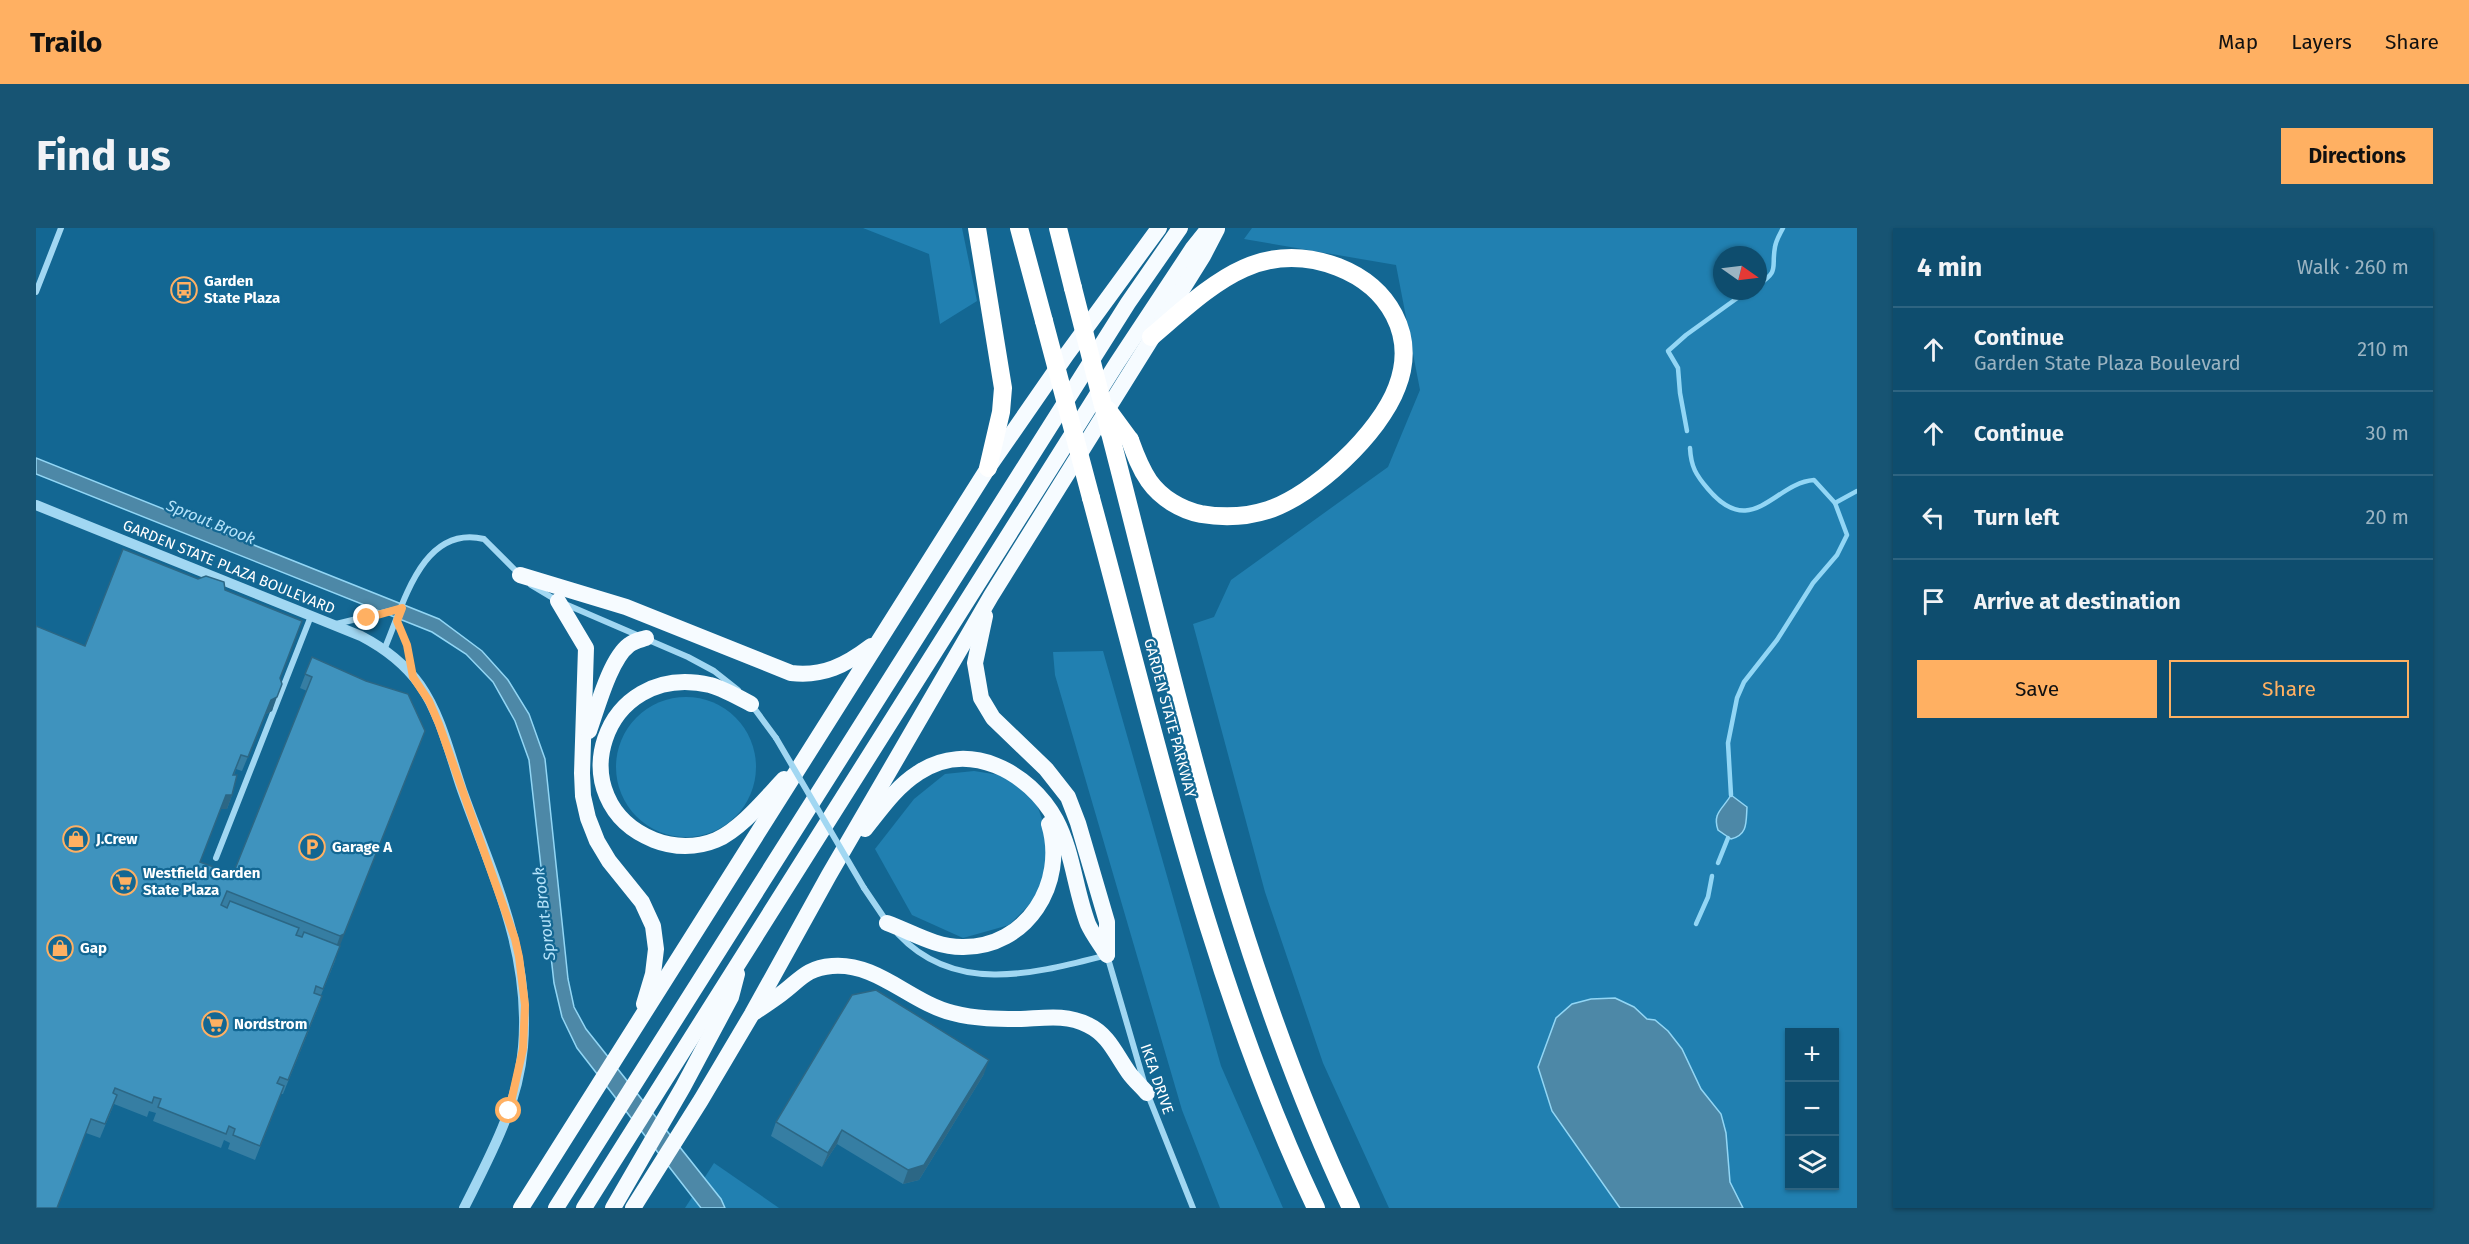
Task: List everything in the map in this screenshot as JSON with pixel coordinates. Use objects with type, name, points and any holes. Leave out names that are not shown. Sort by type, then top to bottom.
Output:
[{"type":"highway","points":[[976,228],[1003,388],[1001,412],[988,468]]},
{"type":"highway","name":"GARDEN STATE PARKWAY","points":[[1019,228],[1217,954],[1267,1097],[1316,1208]]},
{"type":"highway","name":"GARDEN STATE PARKWAY","points":[[1058,228],[1223,869],[1297,1086],[1351,1208]]},
{"type":"highway","points":[[521,1208],[988,468],[1067,354],[1159,228]]},
{"type":"highway","points":[[556,1208],[1122,313],[1180,228]]},
{"type":"highway","points":[[584,1208],[1117,363],[1192,248],[1209,228]]},
{"type":"highway","points":[[636,1203],[752,1014],[829,874],[991,596],[1203,256],[1217,228]]},
{"type":"highway","points":[[1102,402],[1130,440],[1149,481],[1157,491],[1180,507],[1195,513],[1224,517],[1271,509],[1317,482],[1349,454],[1396,390],[1403,360],[1403,345],[1395,315],[1377,290],[1351,273],[1327,264],[1301,259],[1261,262],[1224,277],[1208,287],[1151,337]]},
{"type":"highway","points":[[520,575],[626,607],[791,673],[807,675],[826,672],[844,664],[879,640]]},
{"type":"highway","points":[[991,596],[975,663],[981,698],[993,718],[1054,778],[1068,797],[1078,823],[1107,922],[1107,955]]},
{"type":"highway","points":[[558,602],[586,648],[582,784],[588,818],[597,841],[609,861],[642,902],[653,926],[656,950],[653,974],[636,1027]]},
{"type":"highway","points":[[584,743],[612,671],[622,652],[630,644],[646,638]]},
{"type":"highway","points":[[751,704],[709,685],[674,683],[643,691],[624,705],[612,721],[606,735],[601,778],[611,805],[625,822],[643,836],[671,845],[691,846],[717,840],[746,819],[810,753]]},
{"type":"highway","points":[[829,874],[891,795],[910,778],[932,765],[958,759],[995,765],[1019,777],[1041,797],[1061,830],[1089,925],[1107,955]]},
{"type":"highway","points":[[887,922],[934,942],[962,947],[988,944],[1021,926],[1031,917],[1046,894],[1053,869],[1051,831],[1041,797]]},
{"type":"highway","points":[[613,1208],[683,1087],[731,997],[741,958]]},
{"type":"highway","points":[[752,1014],[809,971],[832,966],[854,967],[873,973],[921,1002],[953,1013],[990,1018],[1060,1017],[1078,1020],[1104,1035],[1129,1073],[1147,1093]]},
{"type":"street","points":[[36,292],[61,228]]},
{"type":"street","name":"GARDEN STATE PLAZA BOULEVARD","points":[[36,505],[361,636],[384,650],[413,677],[429,701],[515,939],[525,1005],[523,1049],[509,1111],[497,1142],[464,1208]]},
{"type":"street","points":[[384,650],[411,586],[429,554],[440,545],[460,538],[484,539],[520,575],[558,602],[646,638],[714,671],[727,680],[751,704],[776,738],[864,888],[887,922],[903,939],[930,958],[952,968],[978,974],[1004,976],[1029,973],[1107,955]]},
{"type":"street","points":[[334,625],[402,608]]},
{"type":"street","points":[[216,858],[311,616]]},
{"type":"street","points":[[397,621],[407,645],[413,677]]},
{"type":"street","name":"IKEA DRIVE","points":[[1107,955],[1147,1093],[1193,1208]]},
{"type":"shaded area","points":[[863,228],[962,228],[977,301],[940,324],[929,254]]},
{"type":"shaded area","points":[[1252,228],[1857,228],[1857,1208],[1389,1208],[1323,1063],[1265,892],[1193,624],[1214,617],[1231,580],[1388,467],[1420,390],[1396,265],[1244,239]]},
{"type":"shaded area","points":[[36,458],[439,619],[482,651],[508,680],[529,714],[545,759],[568,979],[574,1007],[586,1029],[721,1199],[725,1208],[701,1208],[577,1048],[562,1017],[554,983],[529,760],[515,721],[493,682],[466,654],[432,632],[36,474]]},
{"type":"shaded area","points":[[1103,651],[1221,1066],[1283,1208],[1220,1208],[1182,1110],[1055,675],[1053,652]]},
{"type":"shaded area","points":[[686,697],[713,702],[736,717],[751,740],[756,767],[751,794],[736,817],[713,832],[686,837],[659,832],[636,817],[621,794],[616,767],[621,740],[636,717],[659,702]]},
{"type":"shaded area","points":[[974,771],[1006,776],[1035,799],[1050,842],[1041,893],[1009,925],[963,938],[912,915],[875,849],[914,799],[945,774]]},
{"type":"shaded area","points":[[1731,795],[1747,807],[1743,831],[1731,839],[1718,830],[1716,819]]},
{"type":"shaded area","points":[[1615,998],[1634,1007],[1647,1019],[1655,1020],[1668,1031],[1682,1049],[1701,1089],[1721,1114],[1726,1133],[1730,1182],[1743,1208],[1620,1208],[1552,1111],[1538,1067],[1556,1018],[1572,1004],[1591,999]]},
{"type":"shaded area","points":[[714,1163],[779,1208],[685,1208]]},
{"type":"building","name":"Westfield Garden State Plaza","points":[[123,549],[198,579],[206,576],[224,582],[225,590],[302,621],[280,678],[282,684],[277,697],[271,700],[248,757],[241,755],[233,775],[237,775],[232,795],[226,795],[200,862],[233,874],[312,677],[305,674],[312,657],[366,681],[408,694],[425,731],[344,934],[340,936],[227,891],[221,905],[227,908],[230,901],[299,928],[296,935],[302,937],[304,932],[340,946],[323,989],[316,986],[314,993],[322,996],[288,1080],[280,1077],[277,1083],[284,1086],[260,1146],[233,1135],[235,1129],[229,1126],[226,1134],[158,1107],[161,1099],[154,1097],[152,1103],[115,1088],[113,1093],[117,1095],[105,1124],[91,1119],[57,1208],[36,1208],[36,626],[85,646]]},
{"type":"building","points":[[876,990],[989,1060],[924,1165],[908,1170],[842,1130],[828,1153],[776,1122],[852,995]]},
{"type":"waterway","points":[[1767,278],[1773,269],[1776,244],[1783,228]]},
{"type":"waterway","points":[[1687,431],[1678,368],[1668,351],[1735,300]]},
{"type":"waterway","points":[[1690,448],[1697,475],[1724,504],[1738,510],[1750,510],[1800,483],[1814,480],[1835,503],[1847,535],[1837,555],[1813,583],[1777,640],[1744,682],[1737,698],[1728,743],[1731,795]]},
{"type":"waterway","points":[[1835,503],[1857,491]]},
{"type":"waterway","points":[[1718,863],[1728,838]]},
{"type":"waterway","points":[[1696,924],[1708,897],[1712,876]]},
{"type":"place","name":"Garden State Plaza","points":[[184,290]]},
{"type":"place","name":"J.Crew","points":[[76,839]]},
{"type":"place","name":"Garage A","points":[[312,847]]},
{"type":"place","name":"Westfield Garden State Plaza","points":[[124,882]]},
{"type":"place","name":"Gap","points":[[60,948]]},
{"type":"place","name":"Nordstrom","points":[[215,1024]]},
{"type":"route","points":[[367,618],[402,608],[397,621],[407,645],[413,677],[429,701],[439,724],[515,939],[525,1005],[523,1049],[509,1111]]},
{"type":"water label","name":"Sprout Brook","points":[[211,522]]},
{"type":"water label","name":"Sprout Brook","points":[[544,914]]}]
